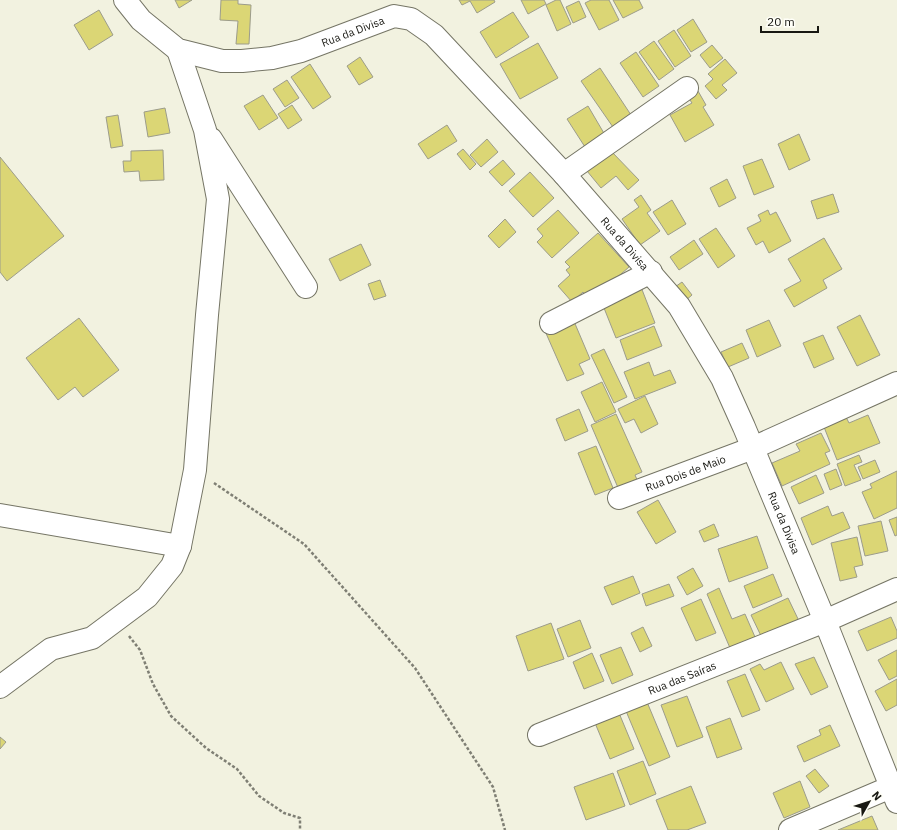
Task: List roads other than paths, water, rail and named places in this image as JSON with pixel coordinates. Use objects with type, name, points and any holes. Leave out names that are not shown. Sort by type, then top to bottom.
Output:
[{"type":"street","name":"Rua da Divisa","points":[[125,0],[141,20],[178,50],[222,61],[272,58],[301,51],[394,8],[434,35],[564,174],[651,272],[679,306],[722,378],[753,448],[825,621],[894,794]]},
{"type":"street","points":[[0,687],[51,649],[92,638],[147,598],[172,566],[180,546],[195,470],[218,199],[205,130],[178,50]]},
{"type":"street","points":[[564,174],[687,88]]},
{"type":"street","points":[[205,130],[306,287]]},
{"type":"street","points":[[551,323],[651,272]]},
{"type":"street","name":"Rua Dois de Maio","points":[[619,498],[753,448],[897,384]]},
{"type":"street","points":[[0,515],[180,546]]},
{"type":"street","name":"Rua das Saíras","points":[[539,735],[825,621],[897,589]]},
{"type":"street","points":[[790,830],[894,794]]}]
